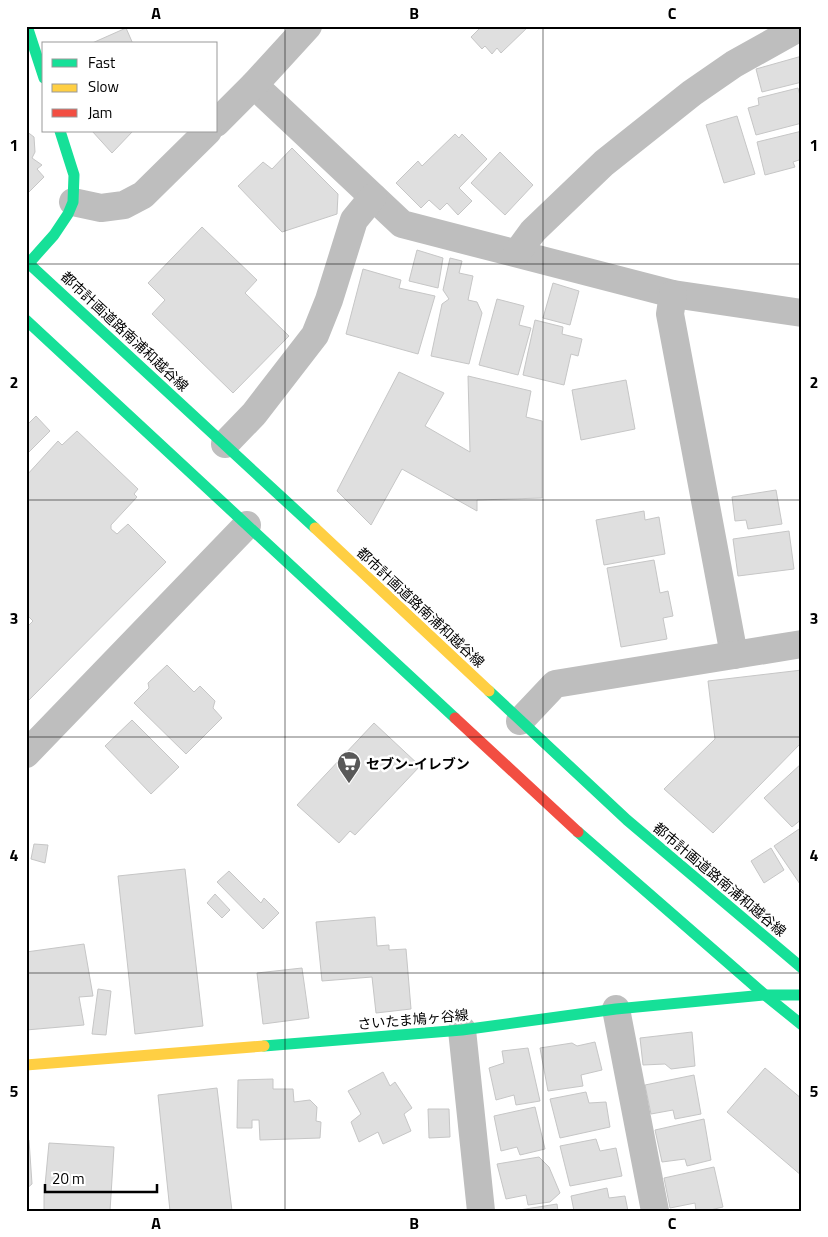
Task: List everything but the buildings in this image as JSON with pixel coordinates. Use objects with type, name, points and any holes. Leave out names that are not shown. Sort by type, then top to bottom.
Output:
[{"type":"street","points":[[27,26],[42,72]]},
{"type":"street","points":[[218,121],[308,26]]},
{"type":"street","points":[[517,253],[533,231],[604,163],[692,93],[734,64],[802,26]]},
{"type":"street","points":[[254,85],[402,224],[673,294],[802,313]]},
{"type":"street","points":[[27,262],[54,235],[68,214],[73,202],[74,175],[60,132]]},
{"type":"street","points":[[73,202],[101,208],[124,205],[143,195],[207,132]]},
{"type":"street","points":[[225,444],[254,414],[315,335],[329,300],[354,220],[373,197]]},
{"type":"street","name":"都市計画道路南浦和越谷線","points":[[27,262],[225,444],[627,820],[802,968]]},
{"type":"street","points":[[673,294],[670,314],[734,656]]},
{"type":"street","points":[[26,320],[562,818],[802,1025]]},
{"type":"street","points":[[26,754],[247,525]]},
{"type":"street","points":[[520,720],[556,684],[802,644]]},
{"type":"street","name":"さいたま鳩ヶ谷線","points":[[26,1065],[462,1030],[616,1009],[765,995],[802,995]]},
{"type":"street","points":[[616,1009],[655,1211]]},
{"type":"street","points":[[462,1030],[480,1211]]},
{"type":"traffic: fast","points":[[27,26],[42,72]]},
{"type":"traffic: fast","points":[[29,263],[54,235],[68,214],[73,202],[74,175],[60,132]]},
{"type":"traffic: fast","points":[[26,261],[315,528]]},
{"type":"traffic: fast","points":[[26,320],[455,718]]},
{"type":"traffic: fast","points":[[489,691],[627,820],[802,968]]},
{"type":"traffic: fast","points":[[578,832],[802,1025]]},
{"type":"traffic: fast","points":[[264,1046],[462,1030],[616,1009],[765,995],[802,995]]},
{"type":"traffic: slow","points":[[315,528],[489,691]]},
{"type":"traffic: slow","points":[[26,1065],[264,1046]]},
{"type":"traffic: jam","points":[[455,718],[578,832]]},
{"type":"place","name":"セブン-イレブン","points":[[349,784]]}]
